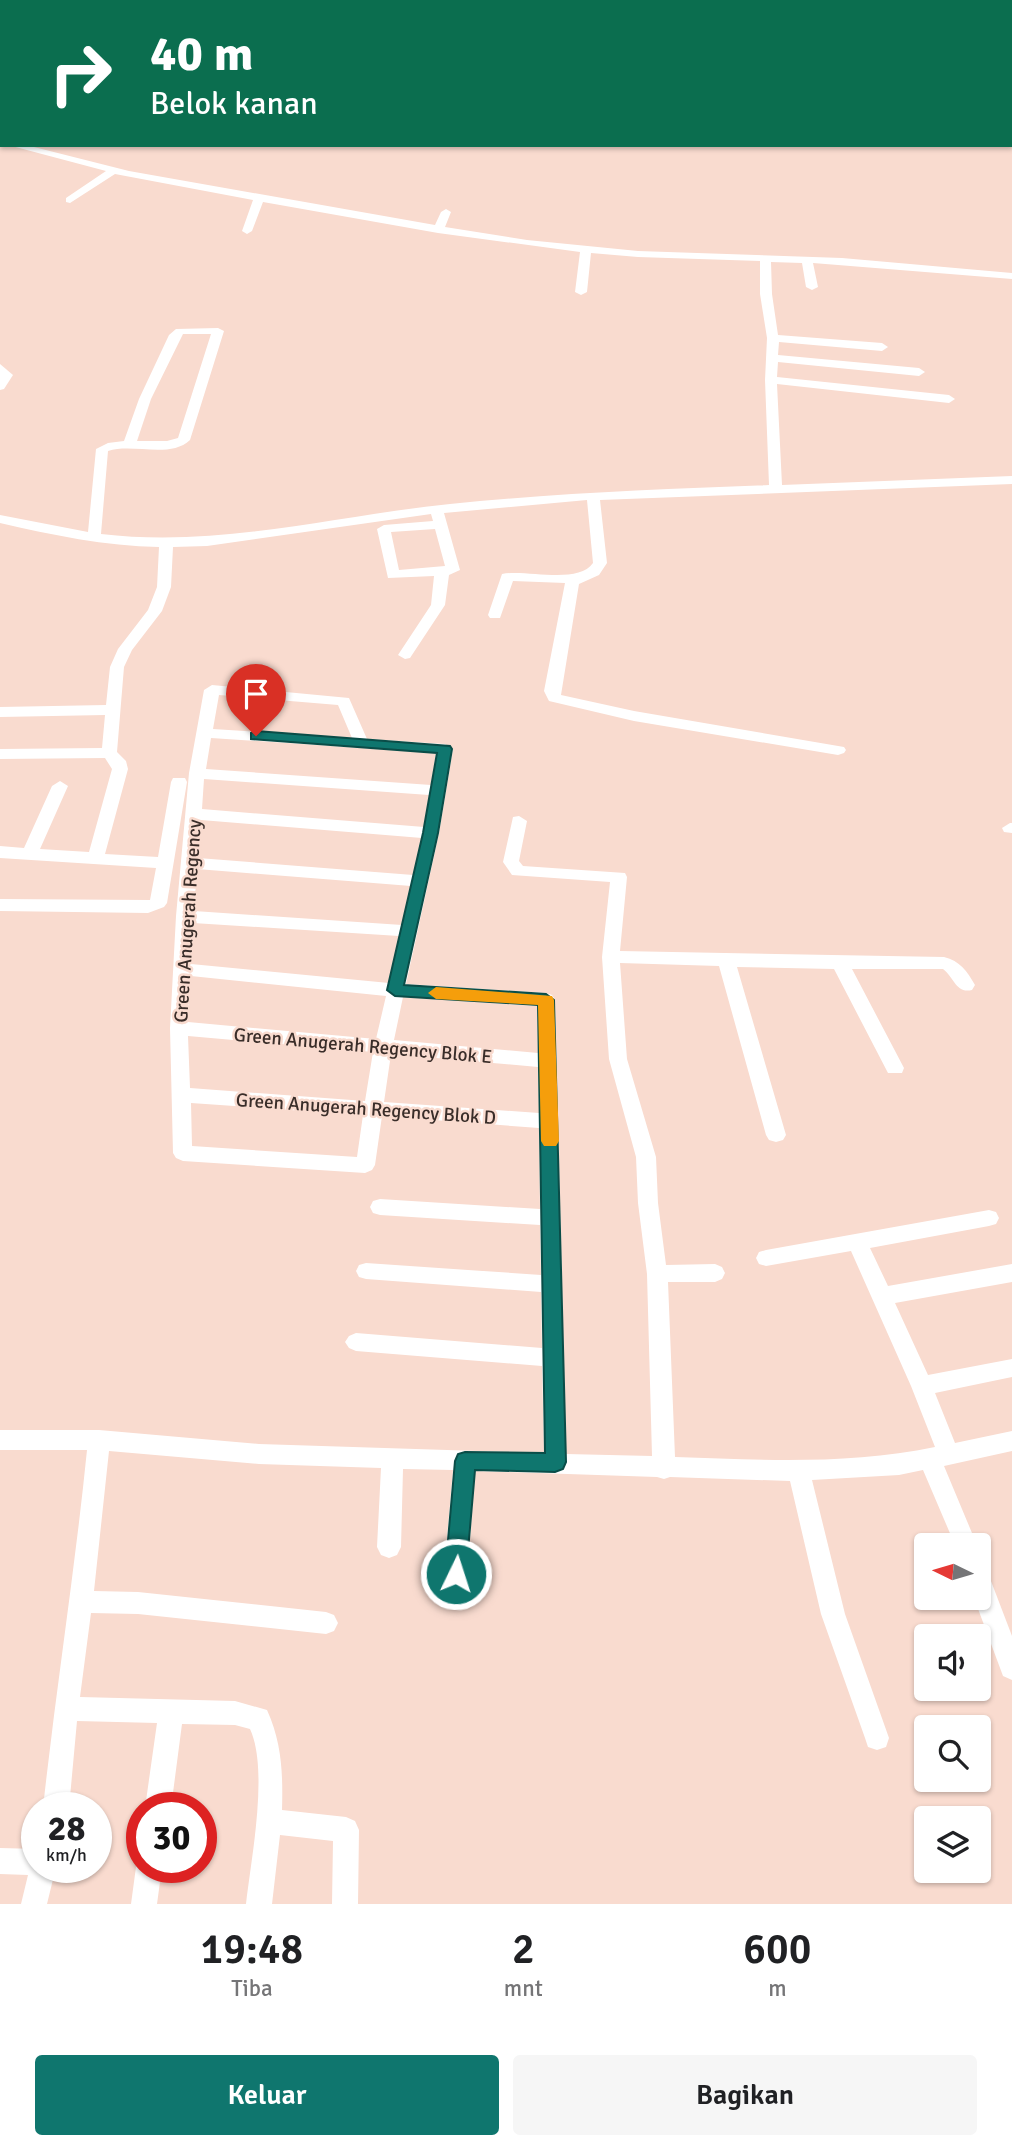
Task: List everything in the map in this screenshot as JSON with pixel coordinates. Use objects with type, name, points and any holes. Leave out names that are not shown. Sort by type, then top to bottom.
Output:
[{"type":"street","points":[[21,147],[114,170],[259,198],[438,230],[586,250],[807,260],[1012,276]]},
{"type":"street","points":[[70,200],[114,170]]},
{"type":"street","points":[[247,231],[259,198]]},
{"type":"street","points":[[438,230],[446,212]]},
{"type":"street","points":[[582,292],[586,250]]},
{"type":"street","points":[[765,258],[766,294],[773,338],[771,380],[776,489]]},
{"type":"street","points":[[807,260],[812,287]]},
{"type":"street","points":[[94,537],[102,449],[130,442],[176,446],[184,440],[218,331],[180,331],[175,335],[145,399],[130,442]]},
{"type":"street","points":[[773,338],[882,346]]},
{"type":"street","points":[[772,358],[919,372]]},
{"type":"street","points":[[0,368],[7,375],[0,386]]},
{"type":"street","points":[[771,380],[949,399]]},
{"type":"street","points":[[0,519],[44,530],[135,544],[166,544],[439,517],[593,496],[1012,480]]},
{"type":"street","points":[[593,496],[600,563],[594,572],[572,582],[551,691],[554,698],[634,716],[838,750]]},
{"type":"street","points":[[439,517],[453,570],[393,575],[384,529],[439,517]]},
{"type":"street","points":[[109,753],[117,667],[131,641],[155,611],[164,587],[166,544]]},
{"type":"street","points":[[405,656],[438,605],[442,571]]},
{"type":"street","points":[[495,615],[507,577],[576,579]]},
{"type":"street","name":"Green Anugerah Regency","points":[[361,742],[344,701],[212,690],[197,773],[185,916],[180,1028],[183,1153],[365,1165],[374,1108]]},
{"type":"street","points":[[0,712],[113,710]]},
{"type":"street","points":[[204,733],[445,749],[431,833],[383,1048],[374,1108]]},
{"type":"street","points":[[0,754],[109,753],[118,761],[120,769],[96,858]]},
{"type":"street","points":[[197,773],[439,791]]},
{"type":"street","points":[[0,905],[148,907],[158,903],[179,782]]},
{"type":"street","points":[[30,855],[60,786]]},
{"type":"street","points":[[195,814],[431,833]]},
{"type":"street","points":[[519,821],[511,862],[517,871],[619,877],[611,957],[618,1059],[646,1157],[650,1228],[657,1274],[664,1469]]},
{"type":"street","points":[[0,852],[163,863]]},
{"type":"street","points":[[190,863],[421,881]]},
{"type":"street","points":[[185,916],[408,931]]},
{"type":"street","points":[[611,957],[841,964],[944,963],[952,966],[966,985]]},
{"type":"street","points":[[726,960],[776,1135]]},
{"type":"street","points":[[841,964],[895,1068]]},
{"type":"street","points":[[183,969],[395,990],[546,1000],[555,1462]]},
{"type":"street","name":"Green Anugerah Regency Blok E","points":[[180,1028],[547,1061]]},
{"type":"street","name":"Green Anugerah Regency Blok D","points":[[182,1095],[550,1122]]},
{"type":"street","points":[[380,1207],[551,1218]]},
{"type":"street","points":[[766,1258],[989,1218]]},
{"type":"street","points":[[858,1243],[922,1386],[962,1533]]},
{"type":"street","points":[[366,1271],[552,1284]]},
{"type":"street","points":[[657,1274],[715,1273]]},
{"type":"street","points":[[883,1296],[1012,1273]]},
{"type":"street","points":[[356,1342],[554,1358]]},
{"type":"street","points":[[922,1386],[1012,1368]]},
{"type":"street","points":[[0,1440],[99,1440],[260,1454],[555,1462],[664,1469],[799,1471],[899,1465],[1012,1441]]},
{"type":"street","points":[[58,1792],[99,1440]]},
{"type":"street","points":[[389,1547],[391,1459]]},
{"type":"street","points":[[454,1594],[465,1461]]},
{"type":"street","points":[[799,1471],[833,1614],[877,1738]]},
{"type":"street","points":[[82,1602],[138,1603],[326,1623]]},
{"type":"street","points":[[991,1610],[1012,1668]]},
{"type":"street","points":[[67,1709],[235,1713],[258,1718],[267,1732],[270,1786],[259,1904]]},
{"type":"street","points":[[160,1792],[171,1711]]},
{"type":"street","points":[[267,1821],[346,1830],[345,1904]]},
{"type":"street","points":[[0,1861],[21,1862]]},
{"type":"street","points":[[34,1904],[39,1883]]},
{"type":"street","points":[[144,1904],[147,1883]]},
{"type":"slow traffic","points":[[436,993],[546,1000],[550,1141]]},
{"type":"route","points":[[256,736],[445,749],[431,833],[395,990],[546,1000],[555,1462],[465,1461],[456,1574]]}]
